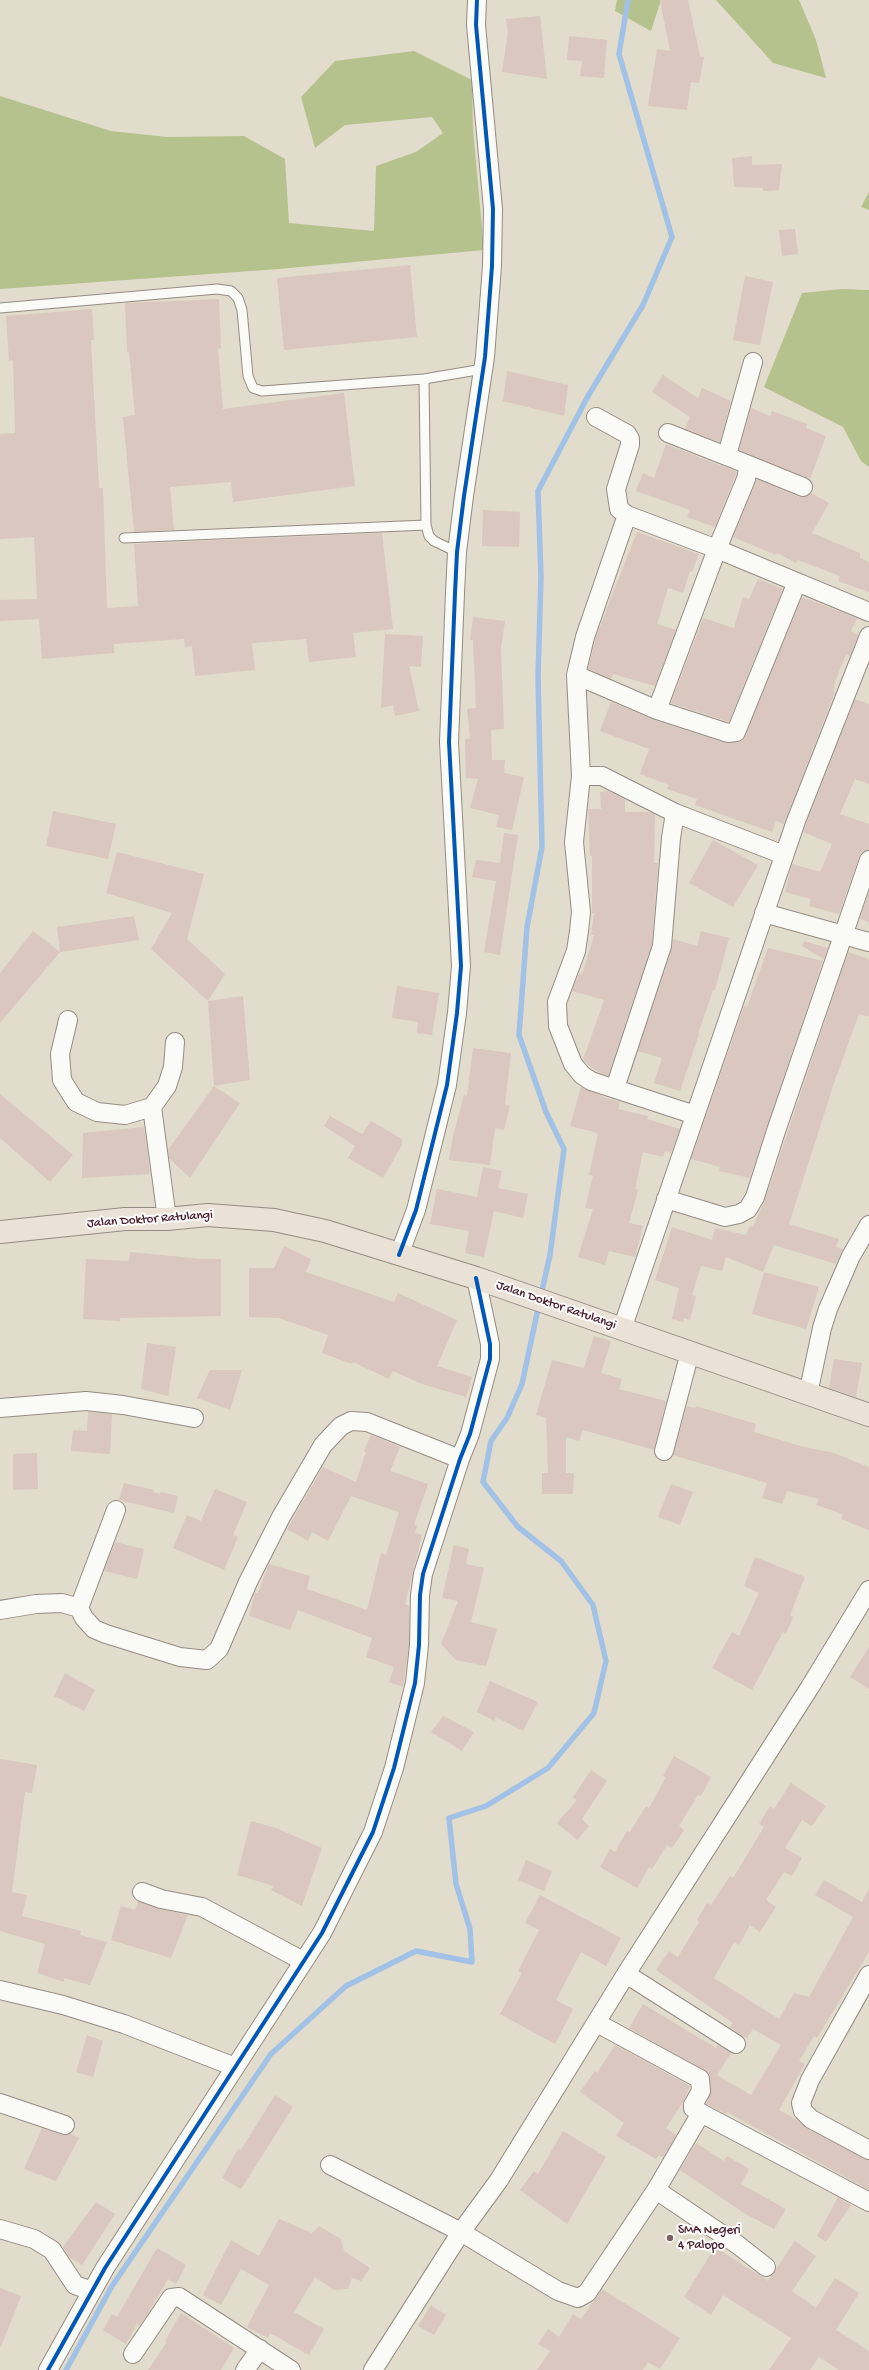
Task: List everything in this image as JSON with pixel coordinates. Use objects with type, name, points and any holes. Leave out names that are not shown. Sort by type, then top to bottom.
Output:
[{"type":"highway","name":"Jalan Doktor Ratulangi","points":[[0,1232],[125,1219],[167,1219],[208,1214],[274,1220],[325,1231],[476,1278],[869,1415]]},
{"type":"street","points":[[399,1255],[416,1210],[448,1085],[461,966],[449,742],[457,552],[483,369],[492,266],[493,209],[476,26],[477,0]]},
{"type":"street","points":[[727,455],[753,362]]},
{"type":"street","points":[[596,417],[627,434],[630,439],[630,445],[616,489],[619,509],[627,515],[717,549],[869,612]]},
{"type":"street","points":[[668,433],[727,455],[803,487]]},
{"type":"street","points":[[657,710],[717,549],[746,479],[750,465]]},
{"type":"street","points":[[627,515],[586,637],[576,675],[581,776],[574,842],[581,912],[580,931],[576,951],[557,1002],[556,1015],[558,1026],[573,1064],[582,1075],[591,1081],[695,1115]]},
{"type":"street","points":[[576,675],[657,710],[728,733],[736,732],[796,582]]},
{"type":"street","points":[[622,1329],[784,854],[869,636]]},
{"type":"street","points":[[581,776],[602,776],[675,813],[784,854]]},
{"type":"street","points":[[615,1088],[662,946],[671,838],[675,813]]},
{"type":"street","points":[[666,1199],[726,1217],[739,1214],[748,1209],[755,1197],[776,1131],[869,860]]},
{"type":"street","points":[[764,913],[869,942]]},
{"type":"street","points":[[68,1020],[60,1054],[62,1080],[76,1102],[97,1112],[125,1115],[152,1107],[167,1086],[173,1067],[175,1042]]},
{"type":"street","points":[[152,1107],[167,1219]]},
{"type":"street","points":[[808,1394],[822,1328],[828,1309],[851,1256],[869,1225]]},
{"type":"street","points":[[48,2370],[105,2268],[322,1933],[346,1890],[373,1832],[394,1768],[416,1675],[419,1645],[420,1595],[423,1574],[460,1459],[470,1434],[490,1359],[490,1344],[476,1278]]},
{"type":"street","points":[[664,1451],[690,1352]]},
{"type":"street","points":[[0,1408],[86,1401],[123,1405],[194,1418]]},
{"type":"street","points":[[116,1510],[79,1608],[84,1618],[94,1629],[106,1634],[180,1657],[207,1660],[219,1649],[248,1582],[281,1517],[323,1445],[341,1426],[351,1421],[366,1422],[460,1459]]},
{"type":"street","points":[[373,2370],[461,2232],[499,2180],[626,1974],[810,1687],[869,1590]]},
{"type":"street","points":[[0,1610],[49,1602],[79,1608]]},
{"type":"street","points":[[142,1892],[161,1899],[202,1907],[303,1961]]},
{"type":"street","points":[[626,1974],[736,2044]]},
{"type":"street","points":[[869,1975],[810,2080],[801,2103],[803,2111],[810,2119],[869,2150]]},
{"type":"street","points":[[0,1990],[63,2005],[124,2024],[235,2066]]},
{"type":"street","points":[[597,2023],[690,2072],[700,2079],[701,2090],[693,2105],[694,2108],[701,2113],[869,2202]]},
{"type":"street","points":[[0,2103],[65,2125]]},
{"type":"street","points":[[330,2165],[461,2232],[558,2291],[578,2298],[587,2293],[656,2190],[701,2113]]},
{"type":"street","points":[[656,2190],[738,2245],[766,2267]]},
{"type":"street","points":[[0,2229],[34,2239],[52,2250],[75,2285],[92,2291]]},
{"type":"street","points":[[133,2354],[171,2298],[179,2297],[291,2370]]},
{"type":"street","points":[[245,2370],[260,2349]]},
{"type":"lane","points":[[0,308],[217,289],[231,291],[238,298],[242,310],[248,376],[253,388],[262,391],[424,379],[483,369]]},
{"type":"lane","points":[[424,379],[426,525],[429,536],[434,541],[457,552]]},
{"type":"lane","points":[[124,538],[426,525]]},
{"type":"green space","points":[[617,0],[661,0],[651,31],[615,11]]},
{"type":"green space","points":[[716,0],[799,0],[816,40],[826,78],[773,63]]},
{"type":"green space","points":[[414,51],[472,80],[473,129],[484,250],[279,269],[0,289],[0,96],[111,131],[167,137],[244,136],[285,159],[289,223],[374,231],[376,166],[416,152],[443,133],[432,117],[345,125],[315,148],[301,97],[335,61]]},
{"type":"green space","points":[[869,192],[869,210],[861,207]]},
{"type":"green space","points":[[842,289],[869,290],[869,467],[861,461],[843,427],[764,387],[802,293]]},
{"type":"building","points":[[660,0],[688,0],[700,56],[704,57],[699,83],[691,82],[687,110],[648,106],[657,49],[670,51]]},
{"type":"building","points":[[540,16],[547,79],[502,72],[508,32],[506,19]]},
{"type":"building","points":[[569,36],[607,40],[604,78],[580,76],[582,61],[567,60]]},
{"type":"building","points":[[752,156],[752,165],[782,164],[779,190],[763,191],[763,188],[734,187],[732,158]]},
{"type":"building","points":[[795,229],[798,254],[782,256],[779,230]]},
{"type":"building","points":[[410,265],[417,337],[284,350],[277,278]]},
{"type":"building","points":[[745,276],[773,282],[760,345],[733,340]]},
{"type":"building","points":[[219,299],[221,348],[218,349],[223,409],[344,393],[355,486],[233,502],[231,482],[170,487],[174,530],[134,532],[123,417],[135,415],[129,352],[127,352],[125,303]]},
{"type":"building","points":[[92,309],[94,340],[91,340],[99,488],[103,488],[107,608],[138,606],[134,544],[382,533],[393,629],[353,633],[356,657],[309,662],[306,639],[252,643],[255,670],[195,676],[192,646],[185,647],[184,639],[114,644],[114,653],[42,659],[39,619],[0,621],[0,600],[37,599],[34,537],[0,539],[0,434],[15,433],[13,360],[9,361],[6,316]]},
{"type":"building","points":[[507,371],[568,385],[564,416],[503,401]]},
{"type":"building","points":[[663,375],[698,398],[702,388],[731,401],[720,442],[685,429],[690,417],[652,392]]},
{"type":"building","points":[[751,408],[770,416],[772,411],[807,424],[806,428],[826,436],[810,479],[739,450]]},
{"type":"building","points":[[666,444],[737,472],[715,527],[687,517],[690,510],[636,491],[643,473],[654,478]]},
{"type":"building","points":[[757,479],[799,497],[805,497],[811,493],[829,503],[812,533],[860,553],[860,558],[869,562],[869,592],[838,581],[840,576],[798,560],[796,563],[777,553],[776,555],[733,537]]},
{"type":"building","points":[[483,510],[520,512],[519,547],[482,546]]},
{"type":"building","points":[[637,532],[699,554],[692,572],[690,571],[683,593],[668,588],[657,624],[676,630],[655,686],[613,674],[611,679],[588,669],[597,634]]},
{"type":"building","points":[[758,579],[783,589],[729,722],[671,703],[703,618],[734,628],[743,597],[749,599]]},
{"type":"building","points":[[802,597],[857,618],[851,631],[858,635],[850,656],[846,654],[835,682],[833,692],[835,692],[784,824],[776,821],[772,832],[695,805],[697,799],[667,789],[669,785],[640,774],[649,749],[600,731],[611,702],[654,720],[725,743],[742,741]]},
{"type":"building","points":[[473,617],[505,621],[501,648],[504,729],[491,730],[492,760],[505,760],[504,773],[524,777],[512,830],[496,827],[499,815],[470,808],[478,779],[466,778],[465,739],[470,739],[467,709],[476,708],[473,640],[470,640]]},
{"type":"building","points":[[385,634],[423,636],[421,667],[409,666],[419,711],[395,716],[393,705],[381,708]]},
{"type":"building","points":[[855,699],[869,704],[869,784],[855,779],[840,814],[869,824],[869,850],[862,852],[859,857],[839,914],[809,906],[811,899],[785,892],[792,864],[820,872],[832,844],[803,832]]},
{"type":"building","points":[[608,791],[625,799],[625,812],[650,812],[655,814],[654,863],[658,863],[652,944],[608,1076],[596,1071],[583,1060],[604,1000],[572,991],[579,974],[582,975],[594,935],[591,935],[594,913],[592,913],[592,856],[590,856],[588,809],[601,809],[600,792]]},
{"type":"building","points":[[53,811],[116,824],[108,859],[46,846]]},
{"type":"building","points":[[504,833],[518,835],[500,955],[484,952],[496,881],[472,877],[476,860],[500,863]]},
{"type":"building","points":[[713,840],[758,865],[733,907],[689,883]]},
{"type":"building","points":[[117,852],[204,874],[187,939],[225,974],[208,1001],[151,949],[172,913],[106,893]]},
{"type":"building","points":[[869,892],[869,922],[860,919]]},
{"type":"building","points":[[134,916],[139,940],[60,952],[57,927]]},
{"type":"building","points":[[33,931],[60,952],[0,1023],[0,973]]},
{"type":"building","points":[[701,931],[729,938],[715,990],[713,990],[680,1091],[654,1083],[662,1058],[638,1051],[672,949],[673,939],[697,946]]},
{"type":"building","points":[[804,941],[828,948],[824,959],[802,946]]},
{"type":"building","points":[[768,948],[823,961],[750,1178],[719,1171],[720,1167],[691,1159],[744,1006],[747,1007]]},
{"type":"building","points":[[848,952],[869,959],[869,1017],[859,1014],[834,1083],[789,1224],[839,1239],[836,1247],[843,1249],[836,1264],[774,1245],[763,1272],[726,1257],[722,1271],[701,1266],[692,1295],[696,1296],[690,1320],[684,1318],[683,1322],[672,1319],[679,1288],[655,1280],[672,1227],[712,1240],[715,1228],[746,1235],[750,1226],[753,1227],[765,1200]]},
{"type":"building","points":[[397,986],[439,993],[432,1035],[417,1033],[418,1022],[392,1018]]},
{"type":"building","points":[[243,996],[250,1080],[214,1086],[208,1001]]},
{"type":"building","points":[[473,1048],[511,1053],[505,1105],[510,1106],[504,1130],[495,1128],[490,1165],[449,1160],[453,1136],[464,1095],[467,1096]]},
{"type":"building","points":[[214,1086],[240,1103],[190,1178],[169,1158],[168,1150]]},
{"type":"building","points":[[581,1087],[602,1097],[620,1102],[618,1109],[648,1116],[647,1119],[680,1129],[671,1153],[665,1151],[663,1157],[643,1152],[635,1189],[638,1190],[629,1223],[643,1226],[635,1257],[609,1251],[605,1265],[578,1257],[593,1209],[585,1208],[593,1176],[589,1175],[598,1133],[570,1126]]},
{"type":"building","points":[[0,1094],[73,1155],[50,1182],[0,1138]]},
{"type":"building","points":[[330,1116],[362,1134],[371,1121],[402,1139],[402,1145],[383,1178],[348,1158],[355,1146],[324,1126]]},
{"type":"building","points":[[144,1127],[150,1174],[82,1178],[83,1133]]},
{"type":"building","points":[[483,1167],[502,1171],[498,1188],[528,1194],[523,1218],[494,1211],[484,1257],[465,1253],[469,1231],[430,1224],[437,1189],[477,1197]]},
{"type":"building","points":[[284,1246],[311,1259],[306,1272],[394,1302],[398,1293],[457,1320],[437,1366],[472,1377],[466,1397],[422,1384],[393,1371],[389,1379],[353,1362],[352,1364],[322,1353],[328,1335],[279,1318],[249,1317],[249,1268],[274,1268]]},
{"type":"building","points":[[130,1252],[203,1259],[221,1259],[221,1316],[120,1318],[120,1321],[83,1319],[86,1259],[129,1261]]},
{"type":"building","points":[[764,1272],[819,1287],[806,1329],[752,1314]]},
{"type":"building","points":[[594,1336],[611,1341],[601,1373],[622,1379],[619,1389],[666,1401],[654,1450],[583,1430],[579,1441],[566,1437],[566,1473],[574,1473],[573,1494],[542,1494],[542,1473],[548,1473],[546,1418],[536,1415],[552,1360],[584,1368]]},
{"type":"building","points":[[147,1343],[176,1347],[168,1396],[141,1389]]},
{"type":"building","points":[[834,1359],[862,1363],[856,1397],[829,1388]]},
{"type":"building","points":[[210,1370],[242,1370],[230,1410],[197,1398]]},
{"type":"building","points":[[687,1406],[695,1408],[696,1406],[756,1424],[754,1432],[804,1447],[834,1453],[869,1467],[869,1530],[841,1519],[843,1514],[816,1505],[819,1499],[787,1491],[782,1504],[762,1498],[767,1483],[673,1455]]},
{"type":"building","points":[[88,1412],[112,1414],[110,1454],[71,1451],[73,1430],[87,1431]]},
{"type":"building","points":[[371,1435],[400,1447],[390,1471],[428,1484],[414,1525],[417,1526],[415,1533],[422,1535],[405,1604],[409,1606],[409,1644],[403,1687],[389,1682],[394,1667],[366,1657],[372,1638],[298,1610],[290,1630],[249,1616],[255,1593],[258,1593],[269,1564],[310,1576],[307,1589],[367,1610],[381,1553],[386,1555],[399,1512],[351,1496],[328,1541],[312,1532],[308,1541],[287,1529],[323,1467],[356,1482],[366,1452],[364,1451]]},
{"type":"building","points":[[37,1453],[38,1489],[13,1490],[13,1454]]},
{"type":"building","points":[[124,1483],[154,1490],[153,1492],[160,1494],[161,1492],[178,1496],[174,1513],[119,1500]]},
{"type":"building","points":[[671,1484],[693,1492],[680,1525],[658,1517]]},
{"type":"building","points":[[215,1489],[247,1502],[233,1535],[238,1537],[224,1570],[173,1548],[187,1515],[201,1521]]},
{"type":"building","points":[[115,1542],[144,1549],[137,1579],[104,1571]]},
{"type":"building","points":[[454,1545],[469,1549],[466,1564],[484,1568],[471,1622],[497,1629],[486,1666],[456,1660],[441,1644],[458,1601],[442,1598]]},
{"type":"building","points":[[755,1557],[805,1577],[790,1615],[793,1617],[786,1634],[783,1632],[752,1690],[712,1668],[732,1632],[739,1636],[759,1593],[744,1586]]},
{"type":"building","points":[[869,1647],[869,1689],[850,1677]]},
{"type":"building","points":[[65,1673],[95,1690],[84,1711],[54,1696]]},
{"type":"building","points":[[490,1681],[538,1702],[523,1731],[496,1717],[494,1721],[477,1712]]},
{"type":"building","points":[[443,1716],[474,1732],[462,1751],[431,1732]]},
{"type":"building","points":[[674,1756],[711,1777],[701,1796],[698,1795],[679,1826],[684,1830],[672,1848],[667,1845],[652,1869],[649,1867],[637,1888],[600,1867],[610,1849],[615,1852],[627,1831],[630,1832],[646,1806],[649,1808],[666,1777],[663,1776]]},
{"type":"building","points":[[0,1759],[37,1765],[32,1793],[25,1792],[12,1892],[27,1895],[22,1916],[81,1931],[80,1935],[107,1942],[90,1985],[64,1978],[64,1982],[37,1973],[45,1944],[0,1931]]},
{"type":"building","points":[[591,1770],[607,1781],[582,1819],[589,1826],[577,1840],[557,1823],[577,1800],[573,1797]]},
{"type":"building","points":[[791,1783],[826,1806],[812,1826],[802,1820],[785,1848],[802,1858],[792,1876],[784,1872],[766,1900],[776,1907],[760,1932],[750,1925],[739,1945],[734,1942],[714,1978],[779,2019],[794,1993],[809,1997],[853,1917],[815,1895],[824,1880],[862,1902],[869,1888],[869,1952],[817,2038],[814,2036],[799,2061],[805,2064],[779,2110],[797,2120],[806,2128],[869,2160],[869,2190],[727,2112],[726,2114],[706,2104],[711,2091],[709,2073],[629,2028],[643,2004],[716,2048],[718,2045],[731,2053],[717,2075],[751,2095],[781,2045],[753,2029],[747,2038],[742,2036],[730,2027],[733,2023],[656,1970],[669,1951],[678,1957],[699,1922],[697,1920],[707,1903],[711,1905],[730,1876],[733,1878],[764,1827],[759,1824],[770,1806],[774,1809]]},
{"type":"building","points":[[251,1821],[276,1828],[322,1848],[302,1906],[271,1890],[274,1886],[237,1875]]},
{"type":"building","points":[[526,1860],[552,1871],[544,1891],[518,1880]]},
{"type":"building","points":[[540,1895],[621,1938],[606,1966],[581,1952],[556,2000],[573,2009],[555,2044],[500,2014],[522,1973],[518,1971],[539,1930],[525,1923]]},
{"type":"building","points":[[138,1901],[159,1909],[188,1915],[171,1958],[111,1940],[121,1906],[135,1910]]},
{"type":"building","points":[[87,2035],[103,2041],[93,2077],[76,2072]]},
{"type":"building","points":[[615,2045],[690,2086],[683,2102],[666,2128],[676,2135],[663,2158],[659,2155],[656,2159],[616,2136],[624,2123],[580,2092],[595,2071],[597,2073]]},
{"type":"building","points":[[275,2095],[293,2107],[241,2189],[222,2178],[238,2149],[241,2150]]},
{"type":"building","points":[[42,2128],[62,2135],[70,2134],[79,2138],[56,2181],[24,2169]]},
{"type":"building","points":[[563,2131],[606,2157],[567,2224],[520,2190],[534,2171],[538,2174]]},
{"type":"building","points":[[696,2143],[724,2161],[727,2156],[749,2169],[741,2184],[786,2209],[774,2229],[744,2213],[680,2170]]},
{"type":"building","points":[[838,2197],[851,2205],[826,2242],[817,2236]]},
{"type":"building","points":[[96,2202],[115,2214],[82,2265],[69,2257],[63,2247]]},
{"type":"building","points":[[279,2219],[312,2233],[319,2226],[341,2239],[344,2251],[370,2268],[361,2281],[352,2278],[348,2289],[334,2290],[315,2277],[294,2312],[324,2329],[309,2355],[270,2333],[268,2338],[247,2327],[269,2285],[241,2269],[221,2305],[203,2295],[231,2240],[259,2256]]},
{"type":"building","points":[[795,2241],[816,2256],[792,2291],[816,2308],[835,2278],[859,2293],[836,2330],[869,2351],[869,2370],[839,2370],[819,2357],[810,2370],[769,2370],[791,2338],[723,2295],[711,2315],[684,2297],[715,2247],[768,2281]]},
{"type":"building","points":[[157,2248],[186,2265],[176,2284],[168,2279],[147,2315],[139,2326],[137,2324],[126,2344],[103,2330],[112,2314],[117,2317]]},
{"type":"building","points":[[0,2288],[21,2296],[1,2347],[0,2347]]},
{"type":"building","points":[[602,2289],[680,2338],[660,2369],[648,2362],[643,2370],[537,2370],[550,2351],[538,2344],[548,2329],[559,2337],[573,2314],[581,2319]]},
{"type":"building","points":[[431,2305],[446,2315],[434,2335],[418,2326]]},
{"type":"building","points":[[181,2313],[234,2348],[221,2370],[148,2370],[167,2342],[165,2341]]},
{"type":"waterway","points":[[541,1295],[550,1255],[564,1149],[546,1112],[519,1035],[527,927],[542,847],[538,677],[541,577],[538,491],[588,396],[643,305],[672,237],[619,54],[628,0]]},
{"type":"waterway","points":[[66,2370],[112,2286],[271,2054],[346,1986],[416,1951],[472,1962],[470,1929],[456,1884],[449,1818],[486,1806],[548,1768],[594,1713],[606,1661],[593,1605],[561,1561],[518,1527],[483,1482],[491,1441],[507,1418],[522,1384],[539,1304]]},
{"type":"cycle path","points":[[399,1255],[416,1210],[447,1085],[457,1013],[461,966],[449,742],[455,593],[457,552],[464,496],[485,357],[492,266],[493,209],[476,25],[477,0]]},
{"type":"cycle path","points":[[48,2370],[105,2268],[322,1933],[373,1832],[394,1768],[415,1683],[419,1645],[420,1595],[423,1574],[460,1459],[470,1434],[490,1359],[490,1344],[476,1278]]},
{"type":"place","name":"SMA Negeri 4 Palopo","points":[[670,2238]]}]
